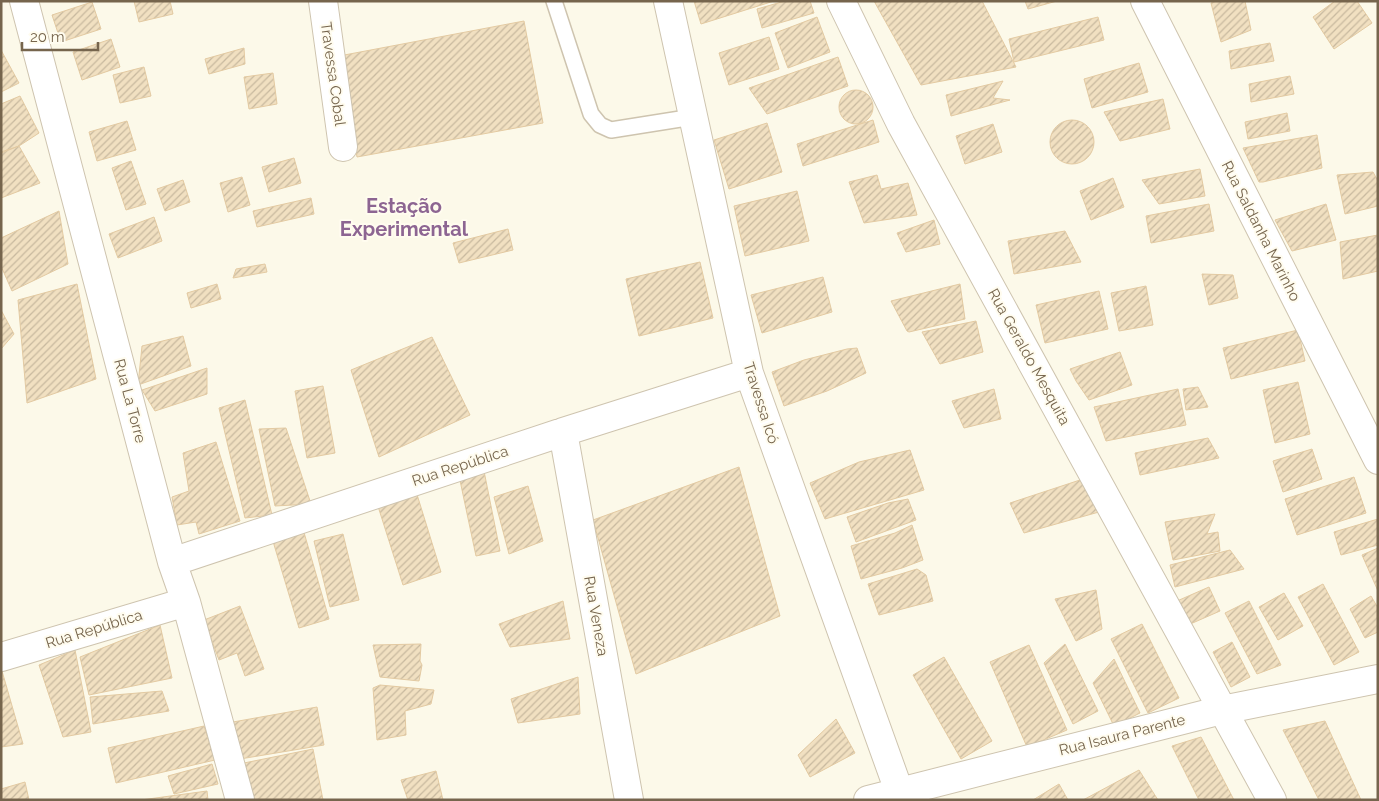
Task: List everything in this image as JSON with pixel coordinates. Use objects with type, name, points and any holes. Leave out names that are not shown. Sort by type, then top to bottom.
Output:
[{"type":"street","name":"Rua La Torre","points":[[24,1],[172,562],[186,602],[240,800]]},
{"type":"street","name":"Travessa Cobal","points":[[324,1],[343,147]]},
{"type":"street","name":"Travessa Icó","points":[[668,1],[749,372],[899,791]]},
{"type":"street","name":"Rua Geraldo Mesquita","points":[[841,1],[901,124],[1272,800]]},
{"type":"street","name":"Rua Saldanha Marinho","points":[[1145,1],[1378,460]]},
{"type":"street","name":"Rua República","points":[[172,562],[749,372]]},
{"type":"street","name":"Rua Veneza","points":[[563,432],[629,800]]},
{"type":"street","name":"Rua República","points":[[1,657],[186,602]]},
{"type":"street","name":"Rua Isaura Parente","points":[[868,800],[1222,710],[1378,679]]},
{"type":"lane","points":[[554,1],[591,114],[600,125],[611,130],[693,117]]},
{"type":"building","points":[[134,1],[170,1],[173,14],[139,22]]},
{"type":"building","points":[[694,1],[774,1],[701,24]]},
{"type":"building","points":[[785,1],[810,1],[814,13],[762,28],[757,9]]},
{"type":"building","points":[[874,1],[982,1],[1016,67],[921,85]]},
{"type":"building","points":[[1025,1],[1057,1],[1028,9]]},
{"type":"building","points":[[1217,1],[1245,1],[1251,30],[1221,42],[1211,3]]},
{"type":"building","points":[[1335,1],[1357,1],[1372,23],[1334,49],[1313,17]]},
{"type":"building","points":[[92,2],[101,29],[61,42],[52,15]]},
{"type":"building","points":[[817,17],[830,52],[788,68],[775,33]]},
{"type":"building","points":[[1098,17],[1104,40],[1014,62],[1009,39]]},
{"type":"building","points":[[524,21],[543,123],[357,157],[339,56]]},
{"type":"building","points":[[769,37],[779,69],[729,85],[719,53]]},
{"type":"building","points":[[111,39],[120,67],[82,80],[73,52]]},
{"type":"building","points":[[1270,43],[1274,61],[1231,69],[1229,51]]},
{"type":"building","points":[[244,48],[245,64],[209,74],[205,59]]},
{"type":"building","points":[[1,50],[19,83],[1,92]]},
{"type":"building","points":[[838,57],[848,86],[767,114],[749,88]]},
{"type":"building","points":[[1139,63],[1148,92],[1092,108],[1084,79]]},
{"type":"building","points":[[144,67],[151,96],[120,103],[113,75]]},
{"type":"building","points":[[273,73],[277,104],[249,109],[244,77]]},
{"type":"building","points":[[1290,76],[1294,94],[1251,102],[1249,84]]},
{"type":"building","points":[[1003,81],[993,98],[1010,100],[951,116],[946,95]]},
{"type":"building","points":[[856,90],[868,95],[873,107],[868,119],[856,124],[844,119],[839,107],[844,95]]},
{"type":"building","points":[[20,96],[39,133],[19,146],[1,152],[1,104]]},
{"type":"building","points":[[1163,99],[1170,129],[1120,141],[1104,112]]},
{"type":"building","points":[[1287,113],[1290,131],[1248,139],[1245,122]]},
{"type":"building","points":[[873,120],[879,142],[803,166],[797,144]]},
{"type":"building","points":[[1068,120],[1076,120],[1088,126],[1094,142],[1088,158],[1076,164],[1068,164],[1056,158],[1050,146],[1050,138],[1056,126]]},
{"type":"building","points":[[127,121],[136,150],[97,161],[89,132]]},
{"type":"building","points":[[767,123],[782,172],[729,189],[714,140]]},
{"type":"building","points":[[993,124],[1002,152],[965,164],[956,136]]},
{"type":"building","points":[[1317,135],[1322,168],[1263,182],[1259,182],[1243,148]]},
{"type":"building","points":[[19,146],[40,183],[1,198],[1,153]]},
{"type":"building","points":[[294,158],[301,183],[269,192],[262,167]]},
{"type":"building","points":[[131,161],[146,204],[126,210],[112,168]]},
{"type":"building","points":[[1200,169],[1205,196],[1159,204],[1142,180]]},
{"type":"building","points":[[1373,172],[1378,181],[1378,206],[1345,214],[1337,175]]},
{"type":"building","points":[[877,175],[881,189],[908,183],[917,215],[864,223],[849,182]]},
{"type":"building","points":[[242,177],[250,205],[228,212],[220,183]]},
{"type":"building","points":[[1113,178],[1124,207],[1091,220],[1080,191]]},
{"type":"building","points":[[183,180],[190,202],[165,211],[157,189]]},
{"type":"building","points":[[797,191],[809,241],[745,256],[734,206]]},
{"type":"building","points":[[311,198],[314,214],[257,227],[253,211]]},
{"type":"building","points":[[1209,204],[1214,231],[1151,243],[1146,216]]},
{"type":"building","points":[[1326,204],[1336,240],[1292,251],[1275,220]]},
{"type":"building","points":[[59,211],[68,264],[12,291],[1,266],[1,238]]},
{"type":"building","points":[[154,217],[162,241],[118,258],[109,234]]},
{"type":"building","points":[[934,220],[940,244],[906,252],[897,233]]},
{"type":"building","points":[[508,229],[513,250],[459,263],[453,243]]},
{"type":"building","points":[[1065,231],[1081,262],[1014,274],[1008,241]]},
{"type":"building","points":[[1378,235],[1378,271],[1343,279],[1340,242]]},
{"type":"building","points":[[700,262],[713,318],[639,336],[626,279]]},
{"type":"building","points":[[265,264],[267,272],[233,278],[236,269]]},
{"type":"building","points":[[1202,274],[1233,275],[1238,298],[1209,305]]},
{"type":"building","points":[[823,277],[832,312],[762,333],[751,295]]},
{"type":"building","points":[[77,284],[96,379],[27,403],[18,300]]},
{"type":"building","points":[[217,284],[221,299],[191,308],[187,293]]},
{"type":"building","points":[[960,284],[965,319],[909,332],[891,301]]},
{"type":"building","points":[[1146,286],[1153,325],[1119,331],[1111,293]]},
{"type":"building","points":[[1099,291],[1108,329],[1045,343],[1036,305]]},
{"type":"building","points":[[1,310],[14,334],[1,349]]},
{"type":"building","points":[[976,321],[983,352],[940,364],[922,332]]},
{"type":"building","points":[[1298,330],[1305,361],[1231,379],[1223,348]]},
{"type":"building","points":[[183,336],[191,366],[138,385],[142,346]]},
{"type":"building","points":[[432,337],[470,415],[379,457],[351,370]]},
{"type":"building","points":[[857,348],[866,373],[827,391],[784,406],[772,372],[804,360]]},
{"type":"building","points":[[1120,352],[1132,385],[1089,400],[1070,369]]},
{"type":"building","points":[[207,368],[207,394],[155,411],[142,390]]},
{"type":"building","points":[[1298,382],[1310,434],[1275,443],[1263,390]]},
{"type":"building","points":[[323,386],[335,453],[307,458],[295,391]]},
{"type":"building","points":[[1198,387],[1208,407],[1186,410],[1183,389]]},
{"type":"building","points":[[994,389],[1001,419],[964,428],[952,401]]},
{"type":"building","points":[[1178,389],[1186,425],[1106,441],[1094,407]]},
{"type":"building","points":[[245,400],[272,515],[245,518],[219,408]]},
{"type":"building","points":[[286,428],[311,504],[275,506],[259,429]]},
{"type":"building","points":[[1208,438],[1219,458],[1140,475],[1135,453]]},
{"type":"building","points":[[216,442],[240,521],[199,534],[196,522],[177,525],[172,497],[189,491],[183,453]]},
{"type":"building","points":[[1312,449],[1322,479],[1283,492],[1273,461]]},
{"type":"building","points":[[910,450],[924,490],[825,519],[810,483],[859,462]]},
{"type":"building","points":[[483,466],[500,551],[476,556],[458,471]]},
{"type":"building","points":[[739,467],[780,616],[636,674],[593,520]]},
{"type":"building","points":[[1354,477],[1366,513],[1297,535],[1285,499]]},
{"type":"building","points":[[1083,479],[1099,512],[1024,533],[1010,503]]},
{"type":"building","points":[[528,486],[543,541],[509,554],[494,497]]},
{"type":"building","points":[[415,488],[441,572],[403,585],[376,500]]},
{"type":"building","points":[[908,499],[916,520],[856,542],[847,517],[888,503]]},
{"type":"building","points":[[1215,514],[1207,534],[1218,532],[1220,551],[1173,560],[1165,522]]},
{"type":"building","points":[[1378,519],[1378,545],[1341,555],[1334,532]]},
{"type":"building","points":[[912,525],[923,560],[861,579],[851,546],[895,533]]},
{"type":"building","points":[[303,529],[329,619],[299,628],[272,538]]},
{"type":"building","points":[[343,534],[359,600],[330,607],[314,541]]},
{"type":"building","points":[[1378,548],[1378,591],[1362,555]]},
{"type":"building","points":[[1230,550],[1244,569],[1175,587],[1170,565]]},
{"type":"building","points":[[917,569],[926,575],[933,601],[879,615],[868,584]]},
{"type":"building","points":[[1323,584],[1359,652],[1334,665],[1298,597]]},
{"type":"building","points":[[1209,587],[1220,611],[1188,625],[1177,601]]},
{"type":"building","points":[[1096,590],[1102,629],[1076,641],[1055,599]]},
{"type":"building","points":[[1284,593],[1303,626],[1278,640],[1259,607]]},
{"type":"building","points":[[1371,596],[1378,608],[1378,632],[1365,638],[1350,609]]},
{"type":"building","points":[[563,601],[570,639],[510,647],[499,624]]},
{"type":"building","points":[[1249,601],[1281,665],[1257,674],[1225,613]]},
{"type":"building","points":[[240,606],[264,669],[245,676],[237,653],[219,660],[204,620]]},
{"type":"building","points":[[1142,624],[1179,698],[1148,713],[1111,639]]},
{"type":"building","points":[[160,625],[172,678],[89,695],[80,657]]},
{"type":"building","points":[[1232,642],[1250,677],[1231,687],[1213,652]]},
{"type":"building","points":[[421,644],[420,661],[422,665],[419,681],[380,677],[373,645]]},
{"type":"building","points":[[1065,644],[1098,711],[1073,724],[1044,663]]},
{"type":"building","points":[[1029,645],[1067,730],[1027,747],[990,662]]},
{"type":"building","points":[[75,650],[91,732],[63,737],[39,665]]},
{"type":"building","points":[[944,657],[992,741],[961,759],[913,675]]},
{"type":"building","points":[[1114,659],[1140,713],[1114,726],[1093,683]]},
{"type":"building","points":[[2,671],[23,744],[1,747]]},
{"type":"building","points":[[578,677],[580,714],[518,723],[511,699]]},
{"type":"building","points":[[380,685],[434,690],[431,704],[405,711],[406,735],[377,740],[373,688]]},
{"type":"building","points":[[162,691],[169,711],[93,724],[90,697]]},
{"type":"building","points":[[317,707],[324,745],[240,759],[233,722]]},
{"type":"building","points":[[836,719],[855,753],[810,777],[798,755]]},
{"type":"building","points":[[1325,721],[1361,800],[1319,800],[1283,730]]},
{"type":"building","points":[[204,726],[215,760],[116,783],[108,748]]},
{"type":"building","points":[[1201,737],[1234,800],[1199,800],[1172,746]]},
{"type":"building","points":[[313,749],[323,800],[251,800],[244,763]]},
{"type":"building","points":[[212,764],[218,784],[174,794],[168,776]]},
{"type":"building","points":[[1139,770],[1158,800],[1083,800]]},
{"type":"building","points":[[436,771],[443,800],[408,800],[401,780]]},
{"type":"building","points":[[25,782],[29,800],[1,800],[1,789]]},
{"type":"building","points":[[1059,784],[1068,800],[1033,800]]},
{"type":"building","points":[[207,791],[208,800],[141,800]]},
{"type":"district","name":"Estação Experimental","points":[[404,218]]}]
